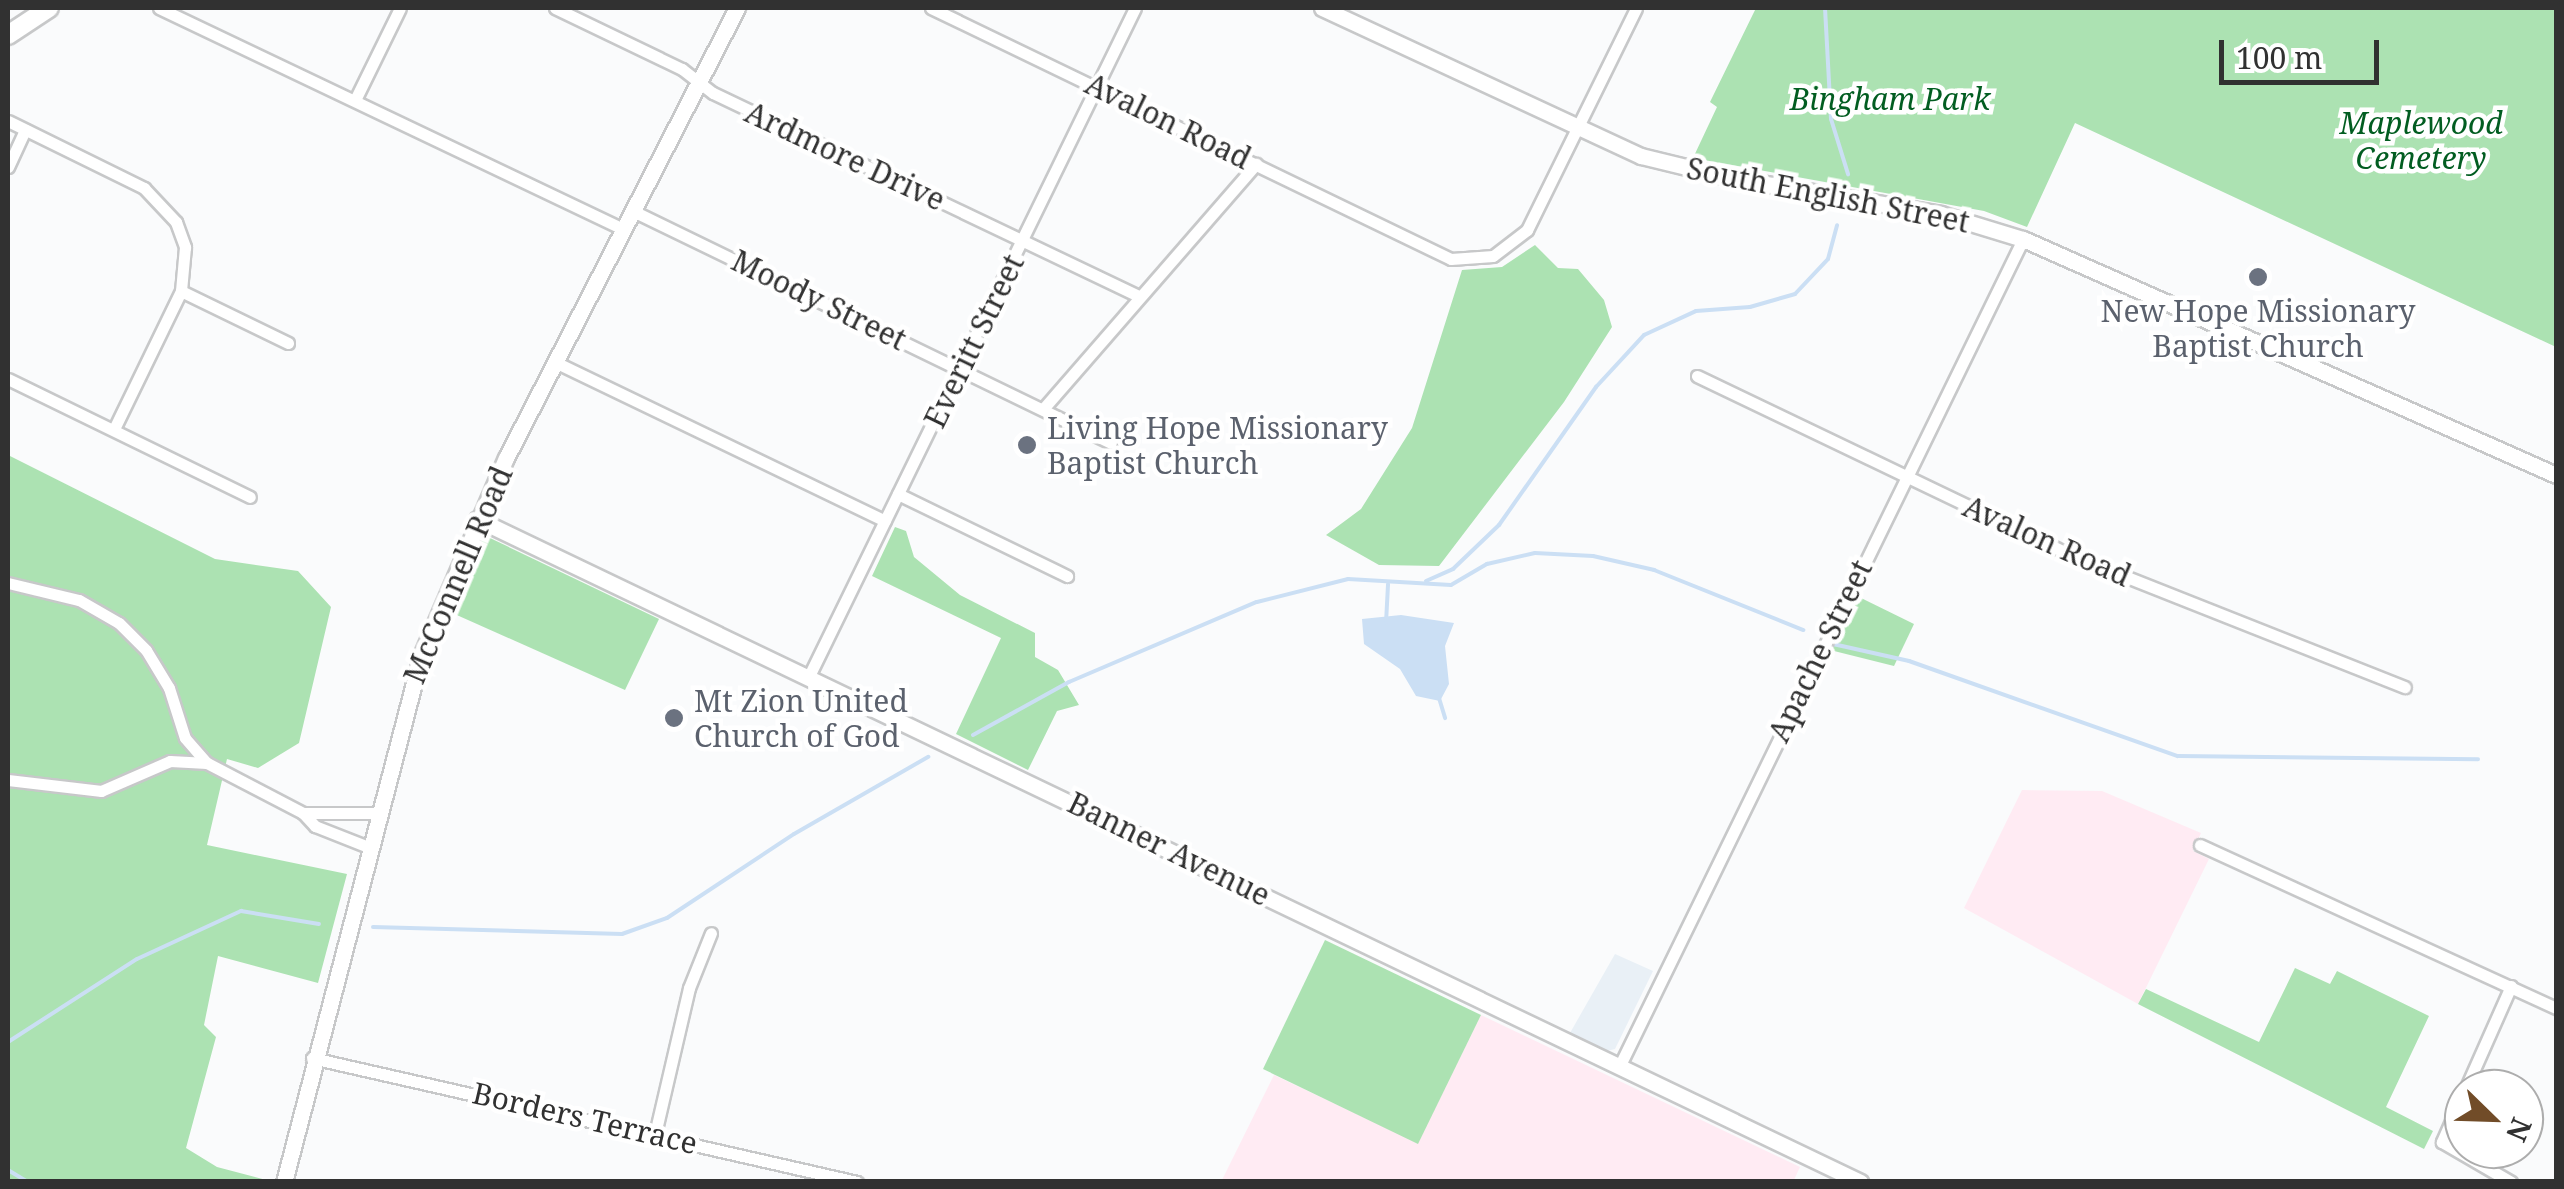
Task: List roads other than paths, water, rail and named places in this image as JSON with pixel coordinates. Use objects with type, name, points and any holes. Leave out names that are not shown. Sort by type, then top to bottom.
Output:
[{"type":"main road","points":[[8,35],[35,8]]},
{"type":"main road","points":[[8,35],[49,8]]},
{"type":"street","points":[[158,8],[623,229]]},
{"type":"street","points":[[356,100],[400,8]]},
{"type":"street","name":"Ardmore Drive","points":[[555,8],[1139,296]]},
{"type":"street","name":"McConnell Road","points":[[284,1182],[312,1058],[420,656],[477,519],[737,8]]},
{"type":"street","name":"Avalon Road","points":[[930,8],[1451,258],[1492,256],[1527,230],[1632,9]]},
{"type":"street","name":"Everitt Street","points":[[810,674],[1135,8]]},
{"type":"street","name":"South English Street","points":[[1322,8],[1576,128],[1683,168],[1941,214],[2023,239],[2556,475]]},
{"type":"street","points":[[8,121],[162,201],[185,247],[181,291],[116,427]]},
{"type":"street","points":[[8,167],[25,130]]},
{"type":"street","points":[[1043,409],[1256,164]]},
{"type":"street","name":"Moody Street","points":[[633,211],[1112,443]]},
{"type":"street","name":"Apache Street","points":[[1620,1065],[2023,239]]},
{"type":"street","points":[[181,291],[288,343]]},
{"type":"street","points":[[555,362],[885,522]]},
{"type":"street","name":"Avalon Road","points":[[1697,376],[2072,555],[2405,687]]},
{"type":"street","points":[[8,379],[116,427],[250,497]]},
{"type":"street","points":[[898,494],[1067,576]]},
{"type":"street","name":"Banner Avenue","points":[[477,519],[810,674],[1860,1182]]},
{"type":"street","points":[[8,583],[79,600],[119,623],[146,650],[170,688],[185,738],[207,763],[304,812],[315,826],[368,848]]},
{"type":"street","points":[[8,780],[101,791],[170,761],[207,763]]},
{"type":"street","points":[[304,812],[376,813]]},
{"type":"street","points":[[2200,844],[2556,1008]]},
{"type":"street","points":[[654,1134],[689,988],[712,933]]},
{"type":"street","points":[[2511,986],[2443,1128],[2442,1142],[2511,1182]]},
{"type":"street","name":"Borders Terrace","points":[[312,1058],[857,1182]]},
{"type":"water","points":[[1401,615],[1454,623],[1445,646],[1449,684],[1440,701],[1416,696],[1400,669],[1364,644],[1362,619]]},
{"type":"waterway","points":[[1825,8],[1831,119],[1848,174]]},
{"type":"waterway","points":[[1426,581],[1453,569],[1499,525],[1596,387],[1644,335],[1696,311],[1750,307],[1795,294],[1828,259],[1837,225]]},
{"type":"waterway","points":[[973,735],[1069,682],[1257,602],[1348,579],[1451,585],[1487,564],[1535,553],[1593,556],[1654,570],[1803,630]]},
{"type":"waterway","points":[[1386,623],[1388,584]]},
{"type":"waterway","points":[[1833,644],[1909,661],[2178,756],[2478,759]]},
{"type":"waterway","points":[[1439,698],[1445,718]]},
{"type":"waterway","points":[[373,927],[622,934],[667,918],[794,834],[928,757]]},
{"type":"waterway","points":[[8,1042],[137,959],[241,911],[319,924]]},
{"type":"waterway","points":[[8,1170],[28,1182]]},
{"type":"place","name":"New Hope Missionary Baptist Church","points":[[2258,277]]},
{"type":"place","name":"Living Hope Missionary Baptist Church","points":[[1027,445]]},
{"type":"place","name":"Mt Zion United Church of God","points":[[674,718]]},
{"type":"park label","name":"Bingham Park","points":[[1890,99]]},
{"type":"park label","name":"Maplewood Cemetery","points":[[2421,140]]}]
